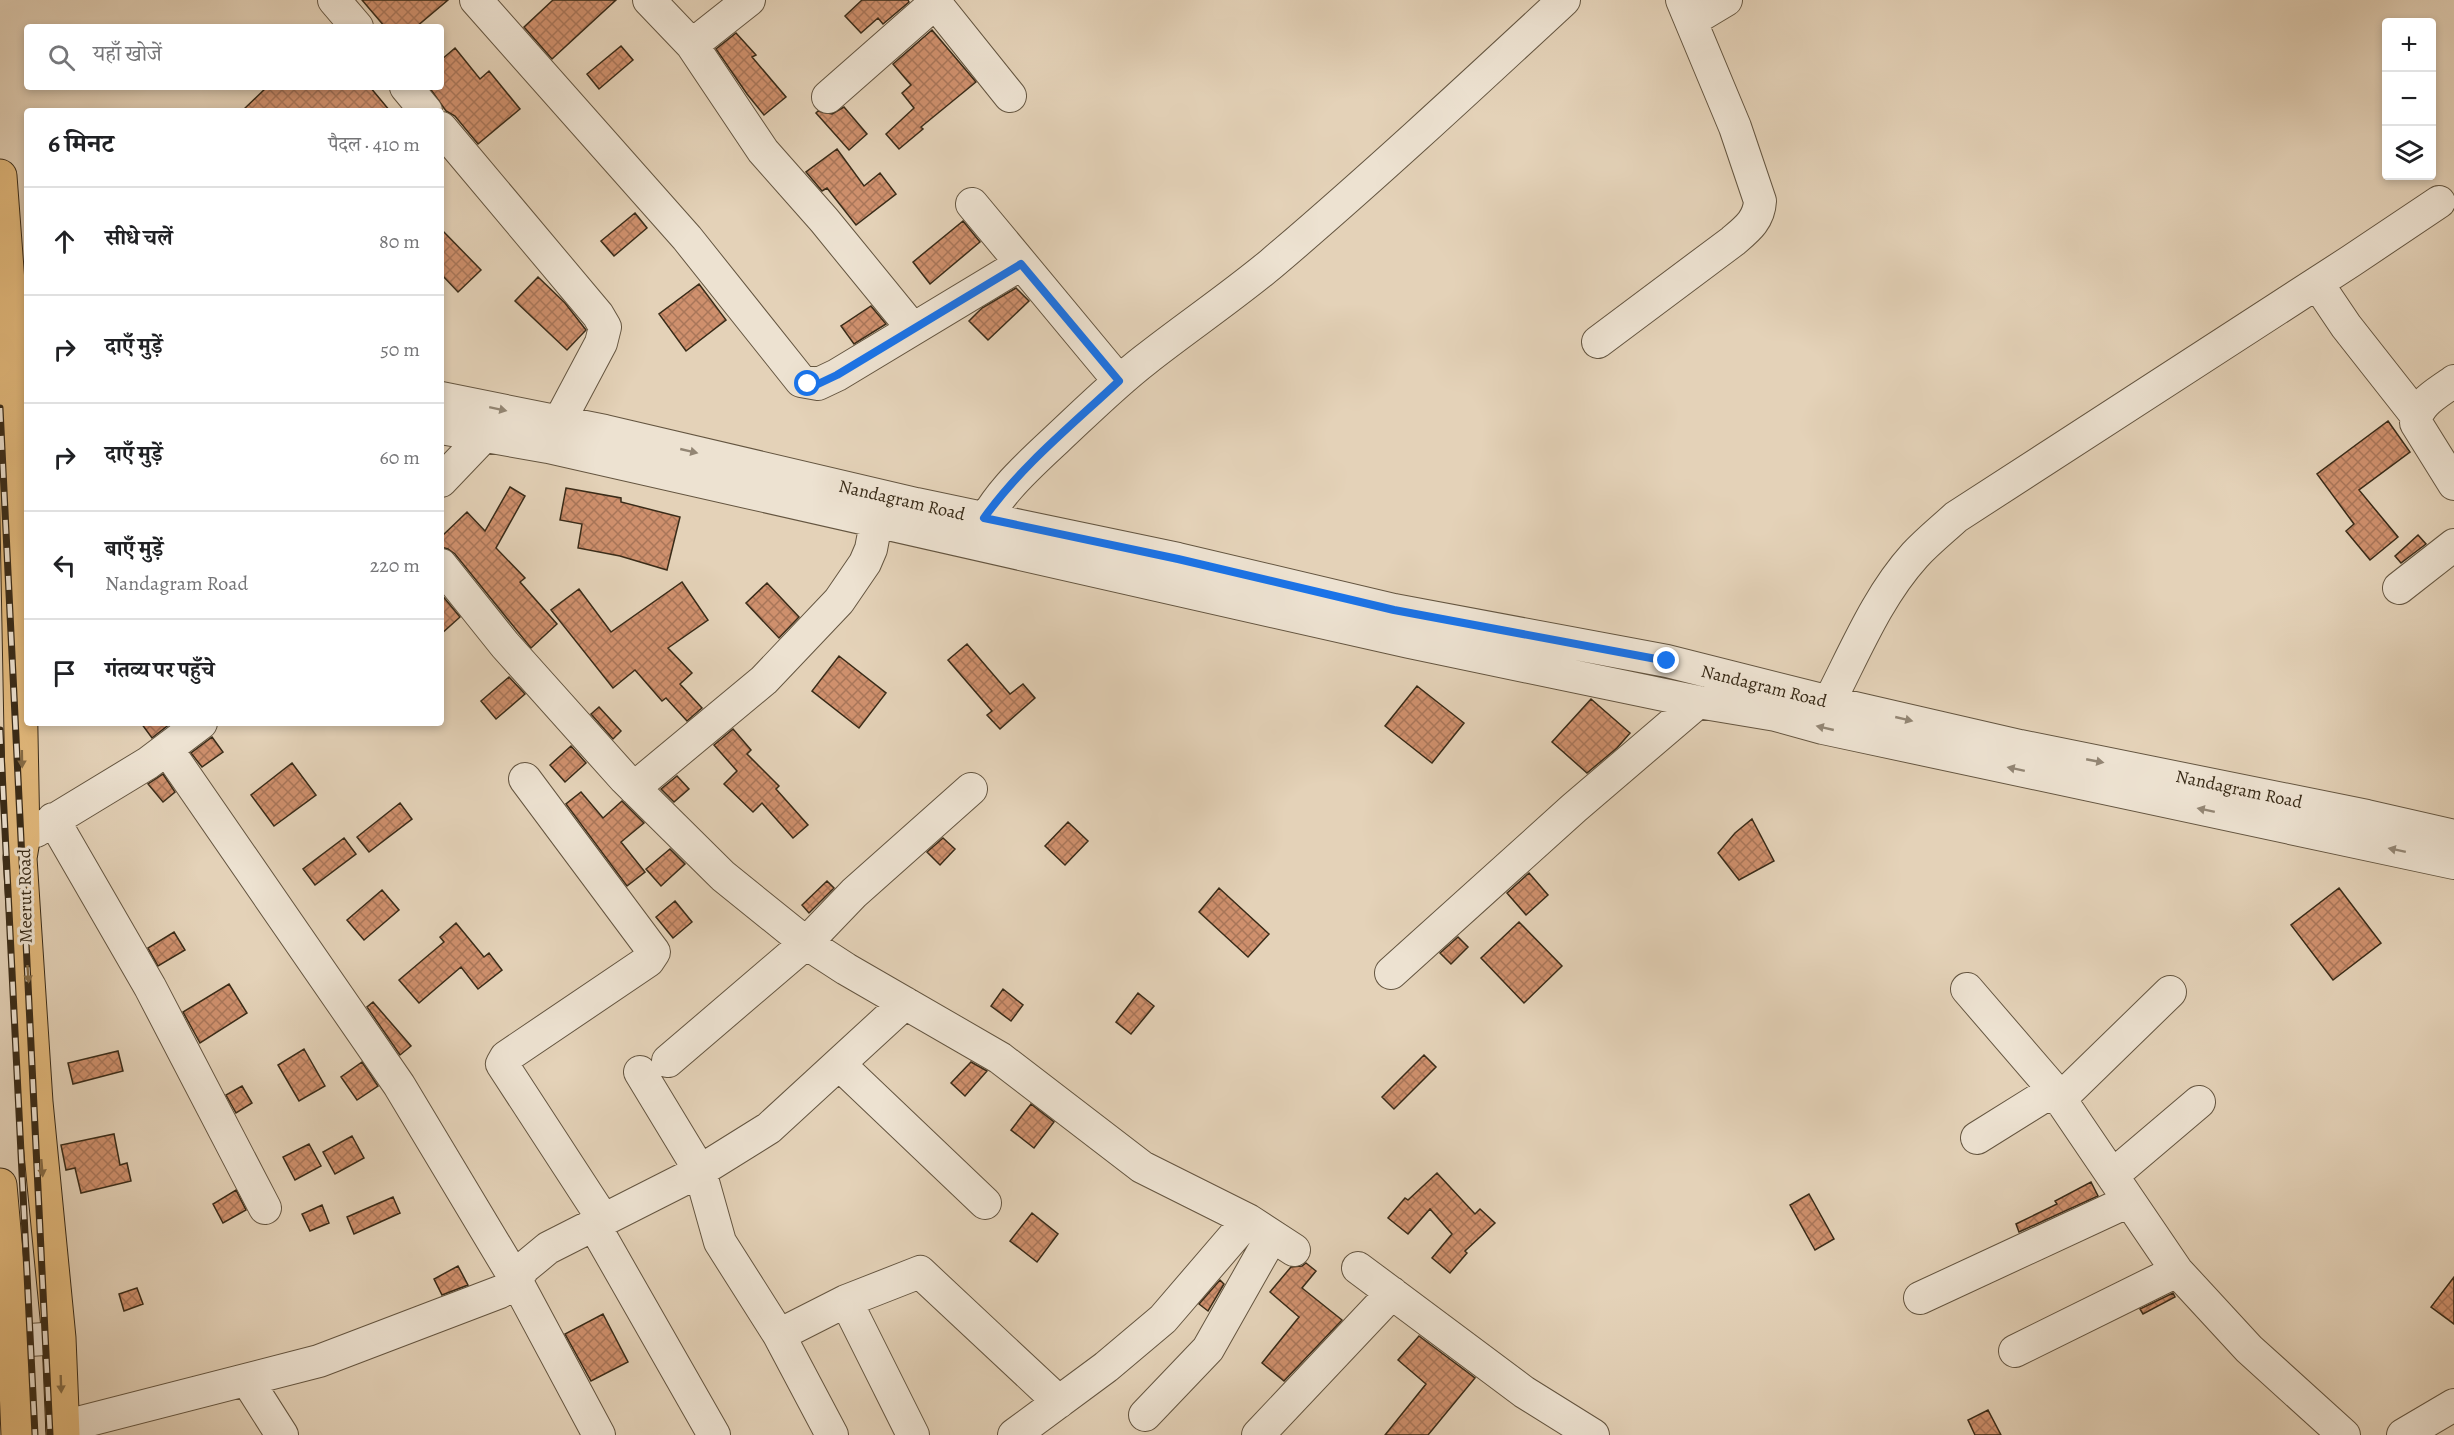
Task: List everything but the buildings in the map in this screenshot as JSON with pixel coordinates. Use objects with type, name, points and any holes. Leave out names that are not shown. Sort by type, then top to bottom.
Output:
[{"type":"main road","name":"Meerut Road","points":[[0,176],[13,327],[22,514],[23,840],[20,858],[36,1102],[59,1338],[62,1431]]},
{"type":"main road","points":[[0,1185],[7,1342],[18,1435]]},
{"type":"street","points":[[334,0],[354,24]]},
{"type":"street","points":[[476,0],[679,230],[801,381],[818,384],[1021,264]]},
{"type":"street","points":[[649,0],[692,45],[763,151],[824,220],[913,329]]},
{"type":"street","points":[[692,45],[749,0]]},
{"type":"street","points":[[980,530],[1001,495],[1119,381],[1230,298],[1273,262],[1435,119],[1564,0]]},
{"type":"street","points":[[1598,342],[1733,241],[1754,222],[1759,213],[1760,201],[1735,128],[1686,10],[1726,0]]},
{"type":"street","points":[[828,96],[934,1],[1010,96]]},
{"type":"street","points":[[408,90],[424,108]]},
{"type":"street","points":[[444,133],[598,315],[605,327],[601,343],[559,422]]},
{"type":"street","points":[[1829,702],[1871,619],[1892,584],[1916,554],[1956,517],[2317,284],[2439,202]]},
{"type":"street","points":[[972,204],[1119,381]]},
{"type":"street","points":[[2317,284],[2346,327],[2416,415]]},
{"type":"street","points":[[2454,381],[2422,406],[2416,415],[2416,423],[2454,484]]},
{"type":"street","name":"Nandagram Road","points":[[444,399],[559,422],[878,509]]},
{"type":"street","name":"Nandagram Road","points":[[444,429],[980,530],[1398,639],[1698,702],[1776,715],[1823,728],[1985,750],[2450,843]]},
{"type":"street","points":[[444,478],[483,437]]},
{"type":"street","points":[[634,788],[764,680],[840,601],[865,563],[871,549],[878,509]]},
{"type":"street","name":"Nandagram Road","points":[[980,530],[1178,559],[1394,610],[1667,661],[1829,702],[1985,750]]},
{"type":"street","points":[[2399,588],[2454,545]]},
{"type":"street","points":[[444,569],[505,645],[634,788],[723,876],[806,943],[846,969],[1000,1058],[1142,1167],[1271,1236]]},
{"type":"street","points":[[1527,666],[1534,636]]},
{"type":"street","points":[[1391,973],[1575,808],[1698,702]]},
{"type":"street","points":[[23,840],[53,819],[148,763],[197,726]]},
{"type":"street","points":[[167,749],[399,1085],[516,1280],[599,1435]]},
{"type":"street","points":[[525,779],[654,952],[648,961],[506,1057],[502,1064],[598,1221],[714,1435]]},
{"type":"street","points":[[668,1060],[806,943],[854,893],[971,789]]},
{"type":"street","points":[[53,819],[150,987],[265,1208]]},
{"type":"street","points":[[1967,989],[2056,1095],[2113,1175],[2176,1272],[2249,1349],[2344,1435]]},
{"type":"street","points":[[1977,1138],[2056,1095],[2170,992]]},
{"type":"street","points":[[62,1431],[319,1361],[500,1292],[516,1280],[525,1267],[548,1248],[700,1171],[769,1128],[905,1003]]},
{"type":"street","points":[[839,1064],[985,1203]]},
{"type":"street","points":[[640,1072],[700,1171],[720,1242],[779,1335],[832,1435]]},
{"type":"street","points":[[2113,1175],[2199,1102]]},
{"type":"street","points":[[1920,1298],[2129,1201]]},
{"type":"street","points":[[1014,1435],[1106,1367],[1163,1319],[1271,1236]]},
{"type":"street","points":[[1145,1415],[1208,1349],[1271,1236]]},
{"type":"street","points":[[1358,1268],[1524,1392],[1593,1435]]},
{"type":"street","points":[[779,1335],[846,1301],[920,1272],[1059,1402]]},
{"type":"street","points":[[2015,1351],[2176,1272]]},
{"type":"street","points":[[1258,1435],[1392,1293]]},
{"type":"street","points":[[846,1301],[913,1435]]},
{"type":"street","points":[[7,1342],[59,1338]]},
{"type":"street","points":[[247,1380],[282,1435]]},
{"type":"street","points":[[2403,1435],[2454,1405]]},
{"type":"railway","points":[[0,408],[50,1435]]},
{"type":"railway","points":[[0,730],[35,1435]]},
{"type":"route","points":[[808,384],[818,384],[837,375],[1021,264],[1119,381],[1027,468],[1001,495],[984,518],[1178,559],[1394,610],[1667,661]]}]
